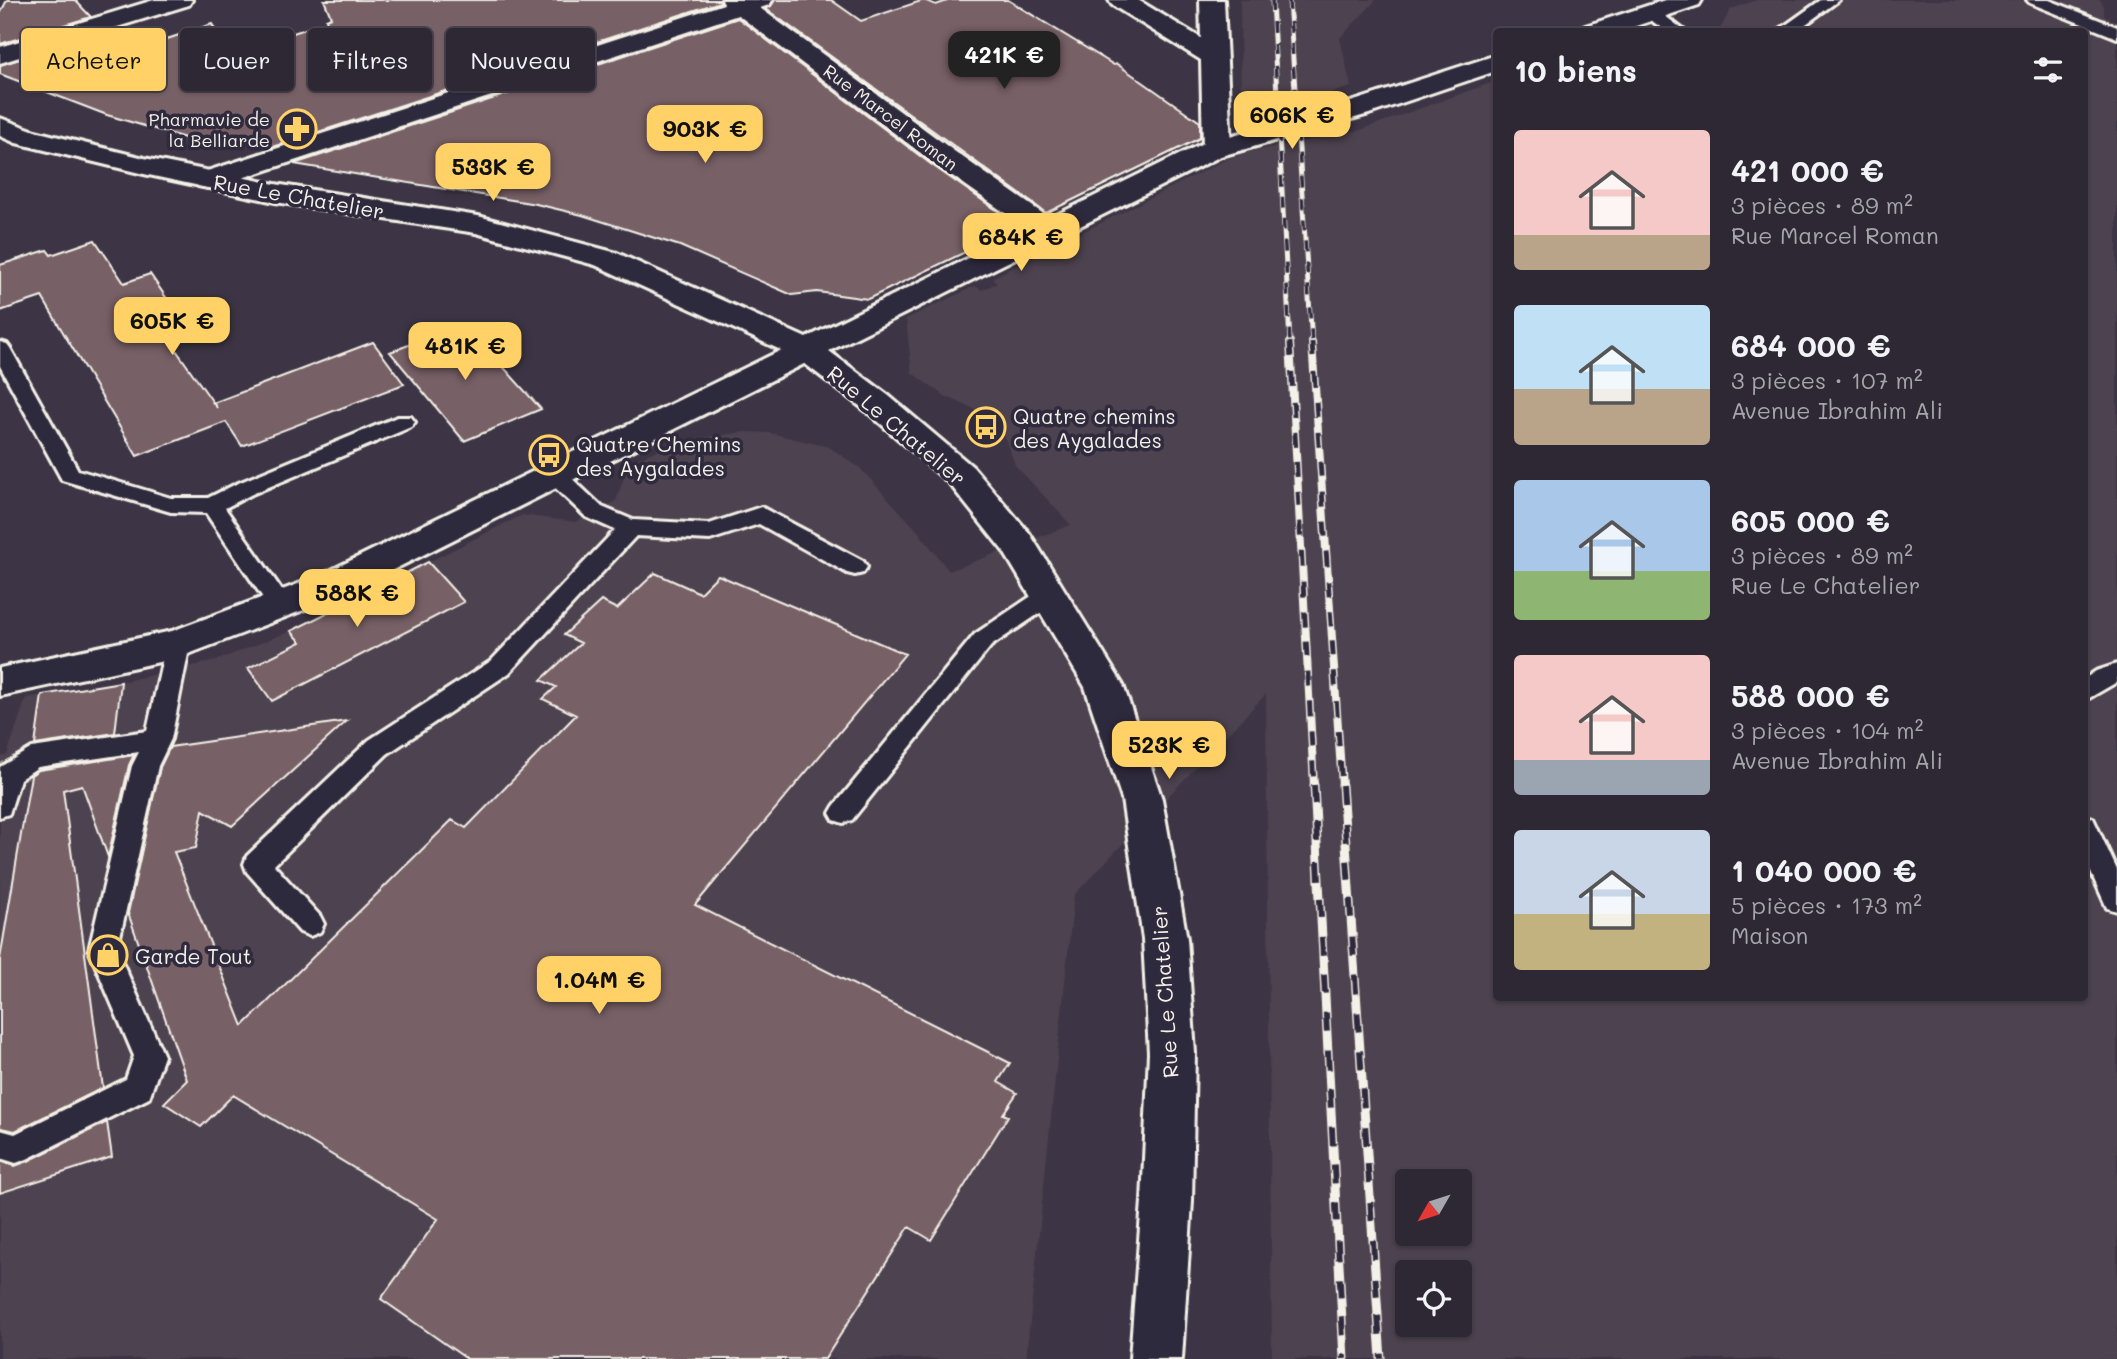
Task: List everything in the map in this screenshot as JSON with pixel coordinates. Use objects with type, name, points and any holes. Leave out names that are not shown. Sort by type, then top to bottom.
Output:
[{"type":"street","points":[[0,55],[180,0]]},
{"type":"street","points":[[1121,0],[1215,57]]},
{"type":"street","points":[[1212,0],[1217,147]]},
{"type":"street","points":[[1603,28],[1690,0]]},
{"type":"street","points":[[208,180],[745,2]]},
{"type":"street","name":"Rue Marcel Roman","points":[[745,2],[1049,231]]},
{"type":"street","points":[[0,682],[178,644],[330,586],[1217,147],[1360,108],[1493,64]]},
{"type":"street","name":"Rue Le Chatelier","points":[[0,99],[144,166]]},
{"type":"street","name":"Rue Le Chatelier","points":[[0,126],[26,137],[144,166],[208,180],[478,225],[606,259],[807,349],[877,403],[961,475],[1017,543],[1104,684],[1142,799],[1165,939],[1172,1053],[1167,1201],[1156,1359]]},
{"type":"lane","points":[[1790,28],[1831,0]]},
{"type":"lane","points":[[2035,0],[2117,33]]},
{"type":"lane","points":[[1650,12],[1672,28]]},
{"type":"lane","points":[[0,348],[70,475],[171,505],[212,506],[244,489],[404,422]]},
{"type":"lane","points":[[554,474],[594,512],[630,528],[710,532],[761,515],[855,567]]},
{"type":"lane","points":[[212,506],[280,605]]},
{"type":"lane","points":[[310,924],[257,864],[378,747],[500,667],[630,528]]},
{"type":"lane","points":[[843,813],[983,640],[1050,595]]},
{"type":"lane","points":[[0,1143],[16,1149],[138,1088],[149,1056],[103,950],[145,766],[159,739],[178,644]]},
{"type":"lane","points":[[2088,689],[2105,677],[2117,673]]},
{"type":"lane","points":[[0,807],[9,774],[32,758],[159,739]]},
{"type":"lane","points":[[2088,835],[2117,900]]},
{"type":"shaded area","points":[[1240,0],[1376,0],[1340,38],[1351,87],[1241,119]]},
{"type":"shaded area","points":[[1757,0],[2100,0],[2104,7],[2104,16],[2117,22],[2117,1359],[1272,1359],[1266,694],[1074,895],[1026,1359],[0,1359],[0,757],[7,755],[26,698],[121,682],[215,661],[291,631],[522,515],[575,522],[616,501],[629,462],[665,447],[707,437],[745,432],[770,433],[829,447],[860,468],[917,530],[949,571],[1071,525],[1015,465],[1003,432],[974,409],[943,395],[912,373],[906,319],[975,286],[982,290],[997,283],[992,278],[1227,159],[1247,152],[1360,130],[1493,82],[1493,1001],[2088,1001],[2088,28],[1721,28],[1731,9]]},
{"type":"building","points":[[7,0],[75,0],[91,17],[54,28],[21,28],[21,38],[0,44],[0,14]]},
{"type":"building","points":[[324,0],[720,0],[595,42],[595,28],[446,28],[446,91],[272,147],[259,133],[215,145],[185,138],[107,115],[44,91],[166,91],[166,39],[180,35],[180,91],[294,91],[294,33],[308,28],[308,91],[432,91],[432,28],[308,28],[327,22],[326,19],[331,17]]},
{"type":"building","points":[[775,0],[831,0],[861,21],[924,0],[936,5],[950,0],[1008,0],[1114,65],[1117,64],[1200,122],[1200,138],[1046,213],[766,9]]},
{"type":"building","points":[[738,18],[932,165],[1019,226],[868,299],[817,292],[792,295],[680,246],[582,215],[536,204],[294,164],[516,91],[595,91],[595,65]]},
{"type":"building","points":[[21,59],[21,82],[0,74],[0,65]]},
{"type":"building","points":[[95,240],[124,283],[150,274],[178,315],[157,323],[213,403],[373,342],[404,384],[242,446],[226,422],[137,456],[42,297],[0,311],[0,265],[47,250],[51,255]]},
{"type":"building","points":[[465,324],[541,409],[464,441],[390,352]]},
{"type":"building","points":[[428,562],[464,602],[272,701],[248,668],[301,642],[291,631]]},
{"type":"building","points":[[655,573],[700,593],[718,575],[905,654],[695,905],[1010,1063],[998,1082],[1017,1093],[1003,1114],[1008,1116],[931,1240],[909,1227],[825,1359],[467,1359],[381,1299],[438,1219],[233,1095],[201,1127],[164,1103],[187,1080],[128,913],[160,767],[170,747],[347,721],[232,826],[203,810],[196,848],[174,852],[243,1026],[452,820],[466,828],[576,715],[543,699],[556,687],[541,680],[581,643],[564,635],[601,601],[617,609]]},
{"type":"building","points":[[121,682],[115,733],[35,745],[42,695]]},
{"type":"building","points":[[134,755],[129,765],[108,857],[82,785],[63,790],[103,1088],[15,1131],[0,1128],[0,959],[31,775],[39,770]]},
{"type":"building","points":[[107,1122],[112,1157],[0,1193],[0,1161],[15,1166]]},
{"type":"railway","points":[[1272,0],[1290,343]]},
{"type":"railway","points":[[1289,0],[1312,343]]},
{"type":"railway","points":[[1290,342],[1314,786]]},
{"type":"railway","points":[[1312,342],[1342,786]]},
{"type":"railway","points":[[1314,785],[1344,1359]]},
{"type":"railway","points":[[1342,785],[1381,1359]]},
{"type":"place","name":"Pharmavie de la Belliarde","points":[[297,129]]},
{"type":"place","name":"Quatre chemins des Aygalades","points":[[986,427]]},
{"type":"place","name":"Quatre Chemins des Aygalades","points":[[549,455]]},
{"type":"place","name":"Garde Tout","points":[[108,955]]}]
